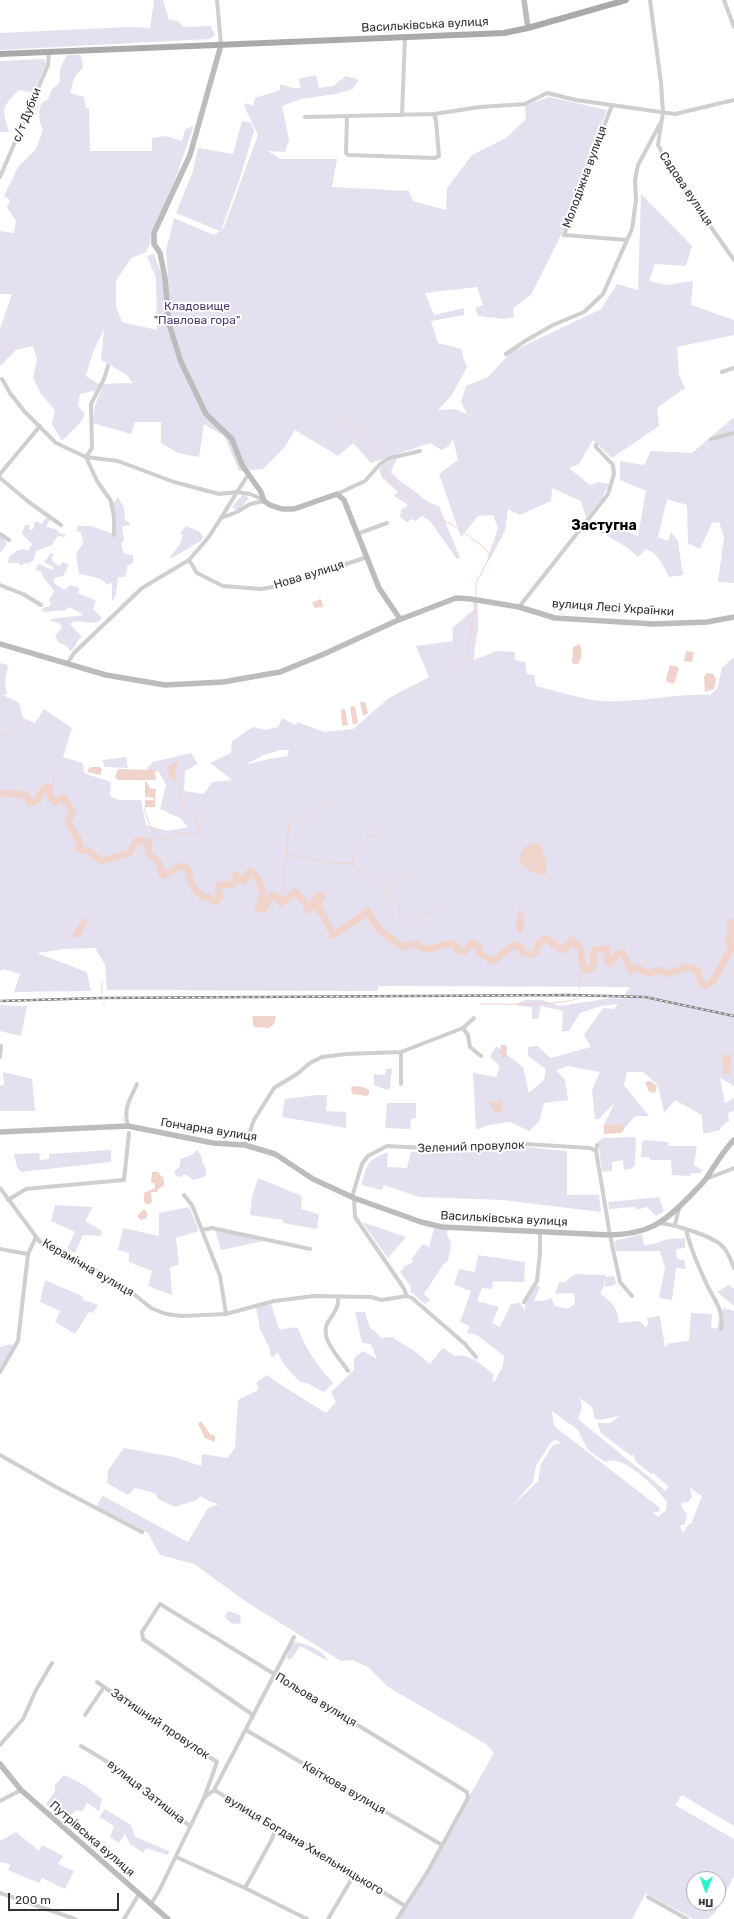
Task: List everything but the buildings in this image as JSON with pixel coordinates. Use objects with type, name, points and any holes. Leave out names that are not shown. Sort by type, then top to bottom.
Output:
[{"type":"main road","name":"Васильківська вулиця","points":[[0,54],[504,33],[528,28],[626,0]]},
{"type":"street","points":[[217,0],[221,45],[190,154],[154,234],[154,244],[160,253],[165,278],[169,324],[181,362],[206,414],[232,439],[242,465],[261,492],[264,501]]},
{"type":"street","points":[[524,0],[528,28]]},
{"type":"street","name":"Садова вулиця","points":[[650,0],[662,83],[663,112],[658,145],[671,170],[734,260]]},
{"type":"street","points":[[724,0],[734,27]]},
{"type":"street","points":[[402,115],[405,37]]},
{"type":"street","name":"с/т Дубки","points":[[0,177],[48,65],[49,52]]},
{"type":"street","points":[[305,116],[434,114],[480,107],[524,104],[547,93],[576,100],[675,114],[734,100]]},
{"type":"street","name":"Молодіжна вулиця","points":[[612,105],[564,235],[627,240]]},
{"type":"street","points":[[347,116],[346,153],[348,156],[435,158],[439,156],[434,114]]},
{"type":"street","points":[[506,354],[553,325],[584,312],[602,294],[632,229],[636,200],[635,180],[638,165],[661,122]]},
{"type":"street","points":[[649,143],[658,145]]},
{"type":"street","points":[[0,164],[4,168]]},
{"type":"street","points":[[86,457],[92,448],[91,404],[104,379],[108,366]]},
{"type":"street","points":[[722,372],[734,368]]},
{"type":"street","points":[[2,379],[10,393],[24,411],[56,443],[86,457],[118,461],[174,482],[219,494],[237,492],[250,494],[282,510],[294,509],[336,494],[365,481],[382,463],[390,458],[420,451]]},
{"type":"street","points":[[0,474],[40,426]]},
{"type":"street","points":[[711,439],[734,432]]},
{"type":"street","points":[[519,607],[608,494],[614,474],[613,465],[596,448],[596,444]]},
{"type":"street","points":[[86,457],[97,481],[111,501],[114,517],[114,535]]},
{"type":"street","points":[[67,664],[74,653],[127,600],[156,578],[189,560],[208,538],[248,475]]},
{"type":"street","points":[[0,478],[30,504],[61,524]]},
{"type":"street","points":[[336,494],[344,500],[379,588],[400,619]]},
{"type":"street","points":[[221,518],[237,512],[250,504],[264,501]]},
{"type":"street","points":[[358,534],[387,523]]},
{"type":"street","points":[[0,534],[9,540]]},
{"type":"street","name":"Нова вулиця","points":[[189,560],[197,573],[223,586],[261,589],[285,585],[366,557]]},
{"type":"street","points":[[0,585],[23,594],[41,605]]},
{"type":"street","name":"вулиця Лесі Українки","points":[[0,644],[106,675],[165,685],[223,682],[280,672],[400,619],[456,598],[519,607],[555,618],[654,624],[707,622],[734,617]]},
{"type":"street","points":[[245,1145],[254,1120],[274,1088],[297,1074],[310,1063],[322,1057],[346,1054],[402,1052],[463,1028],[474,1018]]},
{"type":"street","points":[[463,1028],[468,1035],[470,1047],[481,1056]]},
{"type":"street","points":[[0,1057],[1,1046]]},
{"type":"street","points":[[401,1084],[402,1052]]},
{"type":"street","points":[[128,1126],[125,1115],[137,1084]]},
{"type":"street","name":"Гончарна вулиця","points":[[0,1132],[128,1126],[213,1144],[245,1145],[275,1154],[313,1179],[353,1198]]},
{"type":"street","points":[[8,1200],[26,1189],[124,1180],[129,1133]]},
{"type":"street","name":"Васильківська вулиця","points":[[353,1198],[421,1222],[442,1227],[540,1233],[610,1235],[634,1232],[660,1223],[679,1208],[705,1179],[722,1152],[734,1140]]},
{"type":"street","name":"Зелений провулок","points":[[353,1198],[362,1164],[368,1156],[387,1146],[445,1149],[525,1144],[590,1148],[596,1151]]},
{"type":"street","points":[[597,1145],[596,1151],[610,1235],[620,1282],[632,1296]]},
{"type":"street","points":[[705,1179],[734,1168]]},
{"type":"street","name":"Керамічна вулиця","points":[[0,1188],[40,1242],[96,1270],[130,1291],[151,1308],[166,1314],[182,1316],[226,1314],[274,1301],[314,1296],[370,1297],[381,1300],[407,1296]]},
{"type":"street","points":[[184,1195],[192,1205],[221,1280],[226,1314]]},
{"type":"street","points":[[353,1198],[355,1217],[403,1287],[407,1296],[412,1298],[442,1323],[465,1344],[476,1357]]},
{"type":"street","points":[[675,1225],[679,1208]]},
{"type":"street","points":[[660,1223],[675,1225],[720,1244],[724,1248],[734,1268]]},
{"type":"street","points":[[202,1230],[212,1228],[310,1249]]},
{"type":"street","points":[[686,1229],[689,1245],[720,1307],[722,1322],[721,1329]]},
{"type":"street","points":[[524,1302],[537,1281],[540,1233]]},
{"type":"street","points":[[1,1369],[18,1341],[28,1254],[36,1237]]},
{"type":"street","points":[[0,1249],[28,1254]]},
{"type":"street","points":[[338,1297],[337,1309],[327,1324],[326,1336],[329,1345],[348,1371]]},
{"type":"street","points":[[0,1455],[56,1487],[142,1532]]},
{"type":"street","name":"Польова вулиця","points":[[253,1715],[143,1639],[142,1632],[160,1604],[378,1736],[467,1792],[468,1798],[442,1845]]},
{"type":"street","points":[[214,1790],[294,1637]]},
{"type":"street","points":[[0,1745],[23,1719],[36,1690],[52,1663]]},
{"type":"street","name":"Затишний провулок","points":[[98,1682],[217,1762],[204,1798]]},
{"type":"street","points":[[85,1715],[104,1687]]},
{"type":"street","name":"Квіткова вулиця","points":[[246,1730],[442,1845]]},
{"type":"street","name":"вулиця Затишна","points":[[81,1746],[113,1765],[190,1826]]},
{"type":"street","name":"Путрівська вулиця","points":[[0,1764],[20,1790],[168,1919]]},
{"type":"street","points":[[0,1801],[20,1790]]},
{"type":"street","name":"вулиця Богдана Хмельницького","points":[[204,1798],[214,1790],[276,1828],[312,1847],[405,1906]]},
{"type":"street","points":[[151,1904],[176,1857],[204,1798]]},
{"type":"street","points":[[245,1888],[271,1841],[276,1828]]},
{"type":"street","points":[[397,1919],[442,1845]]},
{"type":"street","points":[[176,1857],[245,1888],[307,1919]]},
{"type":"street","points":[[328,1919],[354,1875]]},
{"type":"street","points":[[0,1892],[76,1919]]},
{"type":"street","points":[[124,1919],[139,1894]]},
{"type":"street","points":[[648,1897],[687,1919]]},
{"type":"street","points":[[62,1919],[64,1914]]},
{"type":"green space","points":[[154,0],[163,0],[169,20],[178,21],[184,27],[211,26],[215,35],[210,39],[0,50],[0,33],[129,27],[150,28]]},
{"type":"green space","name":"Кладовище \"Павлова гора\"","points":[[67,55],[80,55],[83,64],[82,68],[74,79],[70,93],[84,97],[86,108],[89,108],[90,151],[152,151],[152,138],[166,136],[182,141],[185,130],[194,125],[170,194],[151,234],[150,243],[146,252],[131,258],[116,281],[116,306],[122,322],[157,330],[156,278],[147,256],[154,254],[163,278],[168,278],[166,251],[174,218],[214,235],[220,231],[176,213],[193,171],[198,148],[233,154],[242,121],[251,123],[254,131],[240,178],[221,230],[224,227],[258,135],[244,106],[246,103],[253,106],[255,98],[280,90],[280,85],[301,88],[298,79],[316,75],[319,88],[333,86],[346,76],[359,80],[353,89],[335,94],[301,99],[282,106],[289,140],[285,152],[268,151],[280,159],[337,159],[332,187],[409,191],[413,201],[446,210],[447,188],[472,155],[506,138],[526,119],[525,106],[549,97],[607,110],[563,231],[531,295],[513,308],[514,317],[505,319],[478,316],[475,308],[483,305],[477,287],[425,293],[434,315],[464,308],[464,315],[431,321],[438,343],[462,349],[467,367],[452,395],[438,410],[455,409],[467,414],[461,402],[466,386],[488,377],[511,352],[601,309],[617,284],[638,290],[641,194],[692,246],[686,266],[655,264],[649,281],[667,285],[693,281],[691,305],[734,320],[734,335],[677,347],[679,375],[685,388],[657,408],[659,426],[612,458],[593,440],[579,464],[569,468],[590,485],[598,482],[609,484],[602,498],[586,518],[581,501],[552,488],[551,501],[520,515],[508,509],[505,531],[489,561],[488,557],[498,528],[493,515],[478,516],[461,537],[439,474],[458,460],[453,439],[449,446],[442,450],[430,443],[371,463],[353,443],[338,456],[295,430],[285,447],[263,469],[239,471],[225,437],[204,424],[199,457],[178,453],[161,443],[161,422],[135,422],[131,434],[93,423],[95,405],[102,389],[80,394],[78,406],[85,414],[81,422],[62,441],[52,424],[55,410],[41,394],[33,378],[37,360],[33,346],[16,350],[0,366],[0,329],[12,294],[0,294],[0,231],[14,233],[16,221],[7,207],[10,200],[4,196],[18,167],[36,149],[43,130],[40,123],[39,113],[41,104],[48,99],[52,89],[60,81],[60,70]],"holes":[[[104,329],[101,360],[127,375],[133,383],[99,384],[86,376],[92,355]]]},
{"type":"green space","points":[[44,59],[46,64],[33,93],[19,90],[6,105],[4,113],[9,132],[0,132],[0,61]]},
{"type":"green space","points":[[733,418],[734,583],[718,582],[724,537],[719,522],[712,523],[700,549],[688,543],[687,505],[667,499],[658,537],[668,541],[671,532],[678,541],[683,575],[669,577],[660,560],[650,551],[646,549],[638,557],[628,548],[590,526],[599,520],[638,536],[646,491],[620,480],[620,461],[644,465],[651,451],[692,453]]},
{"type":"green space","points":[[397,458],[391,472],[425,500],[439,506],[460,558],[457,559],[430,521],[422,516],[416,521],[411,519],[407,522],[400,517],[401,510],[408,505],[394,496],[398,492],[382,478],[379,469],[383,464]]},
{"type":"green space","points":[[243,494],[249,498],[238,511],[232,507]]},
{"type":"green space","points":[[118,497],[124,508],[125,520],[130,523],[129,525],[122,527],[124,540],[121,544],[124,554],[133,555],[133,563],[127,566],[125,577],[118,577],[116,594],[113,601],[112,584],[110,583],[107,585],[102,580],[79,574],[76,554],[83,543],[81,533],[76,530],[78,526],[91,526],[113,534],[113,504]]},
{"type":"green space","points":[[47,517],[50,519],[46,527],[56,529],[59,533],[66,535],[64,537],[58,536],[52,545],[36,551],[34,560],[28,564],[25,563],[21,566],[19,563],[8,563],[9,557],[23,549],[28,551],[32,544],[22,534],[25,525],[30,525],[29,529],[31,530],[34,528],[34,523],[37,521],[41,524]]},
{"type":"green space","points":[[186,526],[200,532],[203,537],[201,541],[172,558],[170,557],[180,544],[183,535],[180,534]]},
{"type":"green space","points":[[1,535],[7,544],[0,553],[0,536]]},
{"type":"green space","points":[[51,553],[54,554],[52,556],[52,561],[59,566],[63,562],[69,565],[63,576],[55,578],[53,582],[64,590],[70,585],[79,588],[78,593],[96,601],[93,609],[102,618],[99,621],[92,623],[78,621],[70,624],[82,637],[70,651],[67,646],[59,643],[55,636],[62,627],[59,623],[50,621],[51,619],[84,615],[69,607],[64,611],[41,611],[44,607],[49,607],[51,603],[49,600],[54,591],[42,575],[42,572],[36,570],[38,564],[53,570],[53,567],[44,562]]},
{"type":"green space","points":[[473,602],[478,604],[478,628],[474,660],[497,651],[515,652],[515,660],[525,662],[527,674],[534,675],[536,686],[593,700],[622,701],[710,695],[717,689],[722,668],[734,657],[734,1086],[720,1078],[725,1103],[734,1098],[734,1111],[728,1113],[729,1121],[722,1126],[720,1130],[703,1134],[702,1115],[675,1100],[664,1113],[658,1085],[643,1072],[627,1072],[624,1085],[649,1116],[635,1116],[625,1128],[621,1124],[604,1125],[615,1102],[599,1119],[595,1119],[592,1090],[600,1072],[568,1066],[556,1070],[565,1080],[568,1100],[544,1103],[539,1122],[529,1131],[510,1122],[488,1125],[476,1130],[473,1073],[496,1077],[500,1066],[490,1057],[496,1046],[523,1067],[529,1093],[544,1080],[546,1069],[528,1056],[528,1047],[537,1046],[551,1058],[591,1047],[584,1035],[603,1008],[614,1009],[618,1004],[601,1006],[580,1013],[569,1031],[562,1031],[563,1011],[541,1006],[538,1019],[532,1019],[532,1007],[518,1006],[516,1004],[525,1000],[543,1000],[559,1006],[612,998],[622,999],[630,987],[379,986],[377,991],[107,990],[105,965],[95,948],[64,949],[37,953],[87,972],[91,991],[14,992],[20,974],[3,969],[0,971],[0,663],[8,665],[5,681],[7,695],[1,694],[19,703],[23,718],[35,723],[44,709],[72,728],[63,757],[83,763],[84,773],[111,782],[110,796],[119,800],[141,800],[146,825],[168,831],[188,827],[180,818],[160,809],[166,785],[159,772],[146,769],[153,762],[191,753],[198,764],[185,771],[184,791],[204,794],[212,782],[232,780],[210,763],[231,753],[232,741],[253,727],[265,730],[278,727],[282,718],[296,725],[297,722],[324,732],[353,729],[389,698],[429,677],[416,646],[453,641],[453,627],[474,610]],"holes":[[[280,750],[289,750],[287,756],[245,765],[264,755]]]},
{"type":"green space","points":[[126,757],[128,768],[104,767],[103,760]]},
{"type":"green space","points":[[0,1005],[27,1006],[21,1036],[0,1031]]},
{"type":"green space","points":[[386,1069],[392,1069],[390,1088],[387,1090],[374,1085],[374,1074],[385,1075]]},
{"type":"green space","points":[[3,1072],[32,1079],[35,1111],[0,1111],[0,1086],[4,1085]]},
{"type":"green space","points":[[327,1095],[326,1111],[346,1112],[346,1128],[282,1117],[285,1099]]},
{"type":"green space","points":[[387,1103],[416,1103],[416,1118],[411,1119],[410,1129],[385,1128]]},
{"type":"green space","points":[[635,1137],[635,1165],[631,1169],[624,1170],[623,1160],[612,1162],[612,1171],[602,1172],[598,1142],[603,1138]]},
{"type":"green space","points":[[645,1140],[668,1142],[668,1146],[697,1146],[694,1165],[702,1170],[700,1173],[691,1173],[690,1176],[672,1175],[671,1160],[650,1160],[649,1157],[641,1157],[642,1142]]},
{"type":"green space","points":[[526,1147],[567,1151],[567,1195],[599,1195],[601,1212],[502,1200],[419,1197],[384,1185],[382,1190],[361,1185],[369,1164],[375,1158],[388,1152],[387,1167],[407,1168],[411,1152],[467,1152]]},
{"type":"green space","points":[[111,1150],[111,1162],[21,1172],[17,1167],[14,1154],[39,1153],[40,1160],[49,1159],[49,1154]]},
{"type":"green space","points":[[197,1150],[202,1157],[206,1170],[206,1176],[194,1180],[184,1174],[182,1177],[176,1176],[174,1172],[180,1166],[180,1159],[192,1155]]},
{"type":"green space","points":[[258,1178],[302,1196],[301,1209],[319,1214],[317,1229],[283,1223],[283,1220],[250,1215],[252,1197]]},
{"type":"green space","points":[[659,1197],[664,1211],[656,1216],[647,1207],[636,1210],[635,1207],[609,1209],[608,1202]]},
{"type":"green space","points":[[55,1205],[93,1207],[85,1221],[102,1231],[100,1236],[83,1235],[75,1253],[67,1249],[75,1232],[51,1221]]},
{"type":"green space","points":[[189,1207],[199,1231],[176,1238],[179,1265],[170,1267],[172,1295],[148,1286],[152,1271],[129,1262],[129,1253],[118,1250],[123,1228],[159,1236],[159,1213]]},
{"type":"green space","points":[[362,1222],[406,1237],[388,1258]]},
{"type":"green space","points":[[434,1228],[448,1230],[447,1235],[451,1243],[448,1261],[443,1265],[424,1294],[430,1300],[425,1304],[411,1292],[411,1287],[400,1272],[405,1266],[413,1262],[412,1258],[423,1244],[429,1247]]},
{"type":"green space","points":[[215,1230],[264,1241],[221,1250]]},
{"type":"green space","points":[[642,1234],[644,1245],[653,1244],[668,1239],[685,1238],[685,1248],[676,1249],[677,1259],[684,1260],[686,1269],[676,1268],[672,1300],[659,1298],[665,1268],[660,1251],[616,1251],[614,1241]]},
{"type":"green space","points":[[478,1255],[525,1262],[524,1282],[493,1281],[492,1289],[482,1288],[477,1301],[499,1307],[492,1323],[500,1327],[511,1304],[520,1303],[525,1310],[525,1302],[537,1285],[540,1287],[534,1301],[543,1301],[551,1298],[555,1306],[567,1309],[575,1304],[574,1293],[555,1294],[559,1282],[567,1282],[566,1280],[576,1274],[605,1275],[604,1287],[600,1293],[615,1308],[619,1323],[640,1321],[646,1328],[648,1323],[647,1318],[660,1316],[665,1347],[669,1343],[689,1341],[691,1313],[712,1314],[711,1328],[717,1328],[723,1308],[734,1311],[734,1826],[682,1795],[675,1805],[734,1839],[734,1876],[726,1892],[726,1871],[686,1871],[686,1911],[716,1911],[707,1919],[693,1919],[646,1893],[632,1919],[399,1919],[494,1753],[486,1744],[388,1687],[369,1668],[353,1660],[341,1661],[245,1601],[194,1564],[160,1555],[148,1533],[96,1507],[103,1496],[188,1542],[208,1508],[219,1504],[211,1502],[200,1496],[197,1500],[175,1507],[158,1499],[155,1493],[135,1488],[128,1495],[107,1483],[108,1470],[124,1448],[174,1457],[201,1466],[202,1454],[228,1458],[235,1447],[238,1400],[258,1390],[257,1382],[267,1375],[326,1413],[336,1402],[331,1392],[354,1370],[354,1358],[363,1351],[377,1359],[371,1344],[362,1343],[355,1312],[365,1312],[370,1328],[381,1338],[392,1337],[417,1353],[430,1364],[443,1348],[455,1356],[466,1356],[481,1364],[494,1375],[492,1381],[495,1381],[503,1366],[504,1356],[477,1335],[467,1333],[470,1326],[460,1322],[471,1291],[454,1285],[459,1269],[475,1272]],"holes":[[[580,1398],[592,1407],[595,1419],[600,1420],[620,1416],[610,1423],[597,1423],[601,1433],[631,1456],[633,1454],[636,1462],[651,1474],[653,1473],[668,1486],[666,1491],[578,1419],[582,1408]],[[552,1411],[577,1429],[588,1450],[605,1462],[613,1461],[622,1463],[629,1466],[644,1477],[667,1502],[666,1510],[658,1517],[653,1512],[658,1512],[660,1508],[554,1426]],[[556,1440],[562,1443],[553,1445],[541,1464],[538,1481],[513,1505],[533,1482],[536,1466],[551,1442]],[[690,1488],[702,1496],[691,1524],[689,1524],[683,1533],[680,1526],[685,1524],[687,1514],[681,1506],[682,1503],[688,1502],[692,1497]]]},
{"type":"green space","points":[[614,1276],[616,1282],[615,1285],[605,1287],[605,1277]]},
{"type":"green space","points":[[45,1280],[82,1296],[83,1300],[98,1305],[93,1313],[89,1312],[75,1334],[55,1322],[60,1311],[40,1302]]},
{"type":"green space","points":[[729,1285],[734,1289],[734,1306],[717,1292]]},
{"type":"green space","points":[[271,1304],[279,1329],[293,1327],[298,1328],[312,1357],[333,1383],[324,1392],[309,1384],[299,1381],[285,1366],[277,1352],[274,1357],[270,1355],[270,1349],[260,1329],[256,1307]]},
{"type":"green space","points":[[12,1344],[13,1349],[0,1368],[0,1347]]},
{"type":"green space","points":[[228,1611],[240,1615],[241,1623],[234,1624],[228,1620],[225,1616]]},
{"type":"green space","points":[[292,1642],[302,1643],[313,1647],[322,1653],[328,1661],[300,1646],[293,1657],[289,1660],[287,1657]]},
{"type":"green space","points":[[64,1775],[84,1785],[102,1799],[99,1811],[87,1803],[82,1812],[77,1810],[65,1820],[46,1804],[55,1791],[55,1785]]},
{"type":"green space","points":[[105,1809],[131,1825],[135,1837],[169,1851],[168,1855],[146,1848],[143,1853],[130,1844],[125,1834],[119,1843],[110,1837],[114,1826],[99,1817]]},
{"type":"green space","points":[[16,1832],[39,1851],[42,1845],[63,1856],[58,1864],[74,1871],[65,1889],[42,1878],[39,1883],[8,1870],[10,1864],[0,1862],[0,1841]]},
{"type":"shaded area","points":[[320,599],[323,607],[315,608],[312,603]]},
{"type":"shaded area","points":[[579,644],[581,649],[581,657],[578,664],[574,664],[572,662],[573,647]]},
{"type":"shaded area","points":[[686,651],[694,652],[692,662],[684,661]]},
{"type":"shaded area","points":[[670,665],[679,668],[674,684],[667,682],[666,679]]},
{"type":"shaded area","points":[[707,673],[713,674],[716,679],[716,683],[714,689],[705,692],[704,677]]},
{"type":"shaded area","points":[[360,702],[365,702],[368,713],[363,716]]},
{"type":"shaded area","points":[[355,706],[358,723],[353,725],[350,707]]},
{"type":"shaded area","points":[[341,709],[345,709],[348,725],[342,725]]},
{"type":"shaded area","points":[[177,761],[178,766],[175,771],[177,776],[175,779],[170,779],[167,767]]},
{"type":"shaded area","points":[[90,767],[100,767],[102,770],[100,775],[87,772]]},
{"type":"shaded area","points":[[118,769],[155,770],[156,780],[118,780],[115,777]]},
{"type":"shaded area","points":[[145,782],[147,782],[150,788],[156,789],[155,807],[145,807],[145,800],[154,800],[153,798],[145,797]]},
{"type":"shaded area","points":[[535,843],[541,846],[546,861],[546,875],[530,871],[524,866],[519,858],[524,847]]},
{"type":"shaded area","points":[[518,909],[524,916],[523,931],[519,934],[516,927]]},
{"type":"shaded area","points":[[83,918],[88,919],[80,937],[73,938],[72,935]]},
{"type":"shaded area","points":[[276,1016],[274,1024],[269,1028],[254,1027],[252,1017]]},
{"type":"shaded area","points":[[501,1045],[506,1045],[507,1048],[506,1056],[503,1057],[500,1053]]},
{"type":"shaded area","points":[[722,1055],[731,1055],[729,1074],[723,1074]]},
{"type":"shaded area","points":[[651,1081],[657,1086],[655,1093],[649,1092],[645,1082]]},
{"type":"shaded area","points":[[351,1087],[363,1087],[369,1090],[369,1094],[367,1096],[352,1094]]},
{"type":"shaded area","points":[[500,1099],[503,1102],[502,1110],[498,1114],[493,1110],[489,1102],[497,1102]]},
{"type":"shaded area","points":[[621,1124],[625,1128],[621,1133],[604,1134],[604,1125]]},
{"type":"shaded area","points":[[152,1172],[158,1172],[164,1179],[164,1186],[158,1189],[157,1192],[151,1192],[152,1202],[147,1205],[144,1202],[144,1193],[155,1188],[155,1184],[151,1182]]},
{"type":"shaded area","points":[[144,1209],[148,1214],[146,1217],[147,1218],[141,1220],[137,1216]]},
{"type":"shaded area","points":[[201,1421],[210,1434],[215,1436],[215,1442],[205,1438],[198,1424]]},
{"type":"waterway","points":[[0,353],[3,349]]},
{"type":"waterway","points":[[334,415],[353,428],[368,441],[379,453],[381,458]]},
{"type":"waterway","points":[[383,466],[389,479],[412,501],[427,512],[453,525],[485,548],[490,556],[476,583],[476,596]]},
{"type":"waterway","points":[[454,673],[467,656],[476,602]]},
{"type":"waterway","points":[[0,734],[7,734],[21,722]]},
{"type":"waterway","points":[[49,787],[53,786],[54,767]]},
{"type":"waterway","points":[[151,841],[159,837],[170,839],[177,834],[200,834],[197,821],[193,814],[187,809],[179,798],[180,788],[175,779]]},
{"type":"waterway","points":[[0,793],[26,795],[30,803],[39,799],[39,796],[46,787],[49,787],[51,798],[55,802],[63,797],[73,812],[68,822],[78,838],[80,845],[79,849],[88,851],[101,861],[129,853],[137,840],[149,842],[148,847],[150,856],[159,864],[162,875],[165,875],[180,866],[187,868],[194,888],[197,892],[205,897],[211,898],[212,901],[215,902],[220,897],[218,891],[220,885],[233,884],[235,882],[236,875],[244,882],[250,871],[259,880],[263,893],[258,909],[264,909],[272,895],[277,897],[281,903],[295,892],[305,902],[309,910],[317,896],[322,896],[317,907],[322,913],[333,935],[362,916],[367,910],[373,921],[383,932],[394,941],[405,947],[415,943],[420,947],[429,949],[454,944],[458,950],[464,952],[472,943],[478,946],[480,953],[493,961],[516,945],[522,949],[523,953],[530,955],[536,952],[540,942],[546,939],[563,950],[573,940],[581,950],[582,962],[585,970],[591,969],[594,963],[593,955],[595,950],[607,949],[607,961],[610,963],[618,954],[623,953],[631,971],[634,967],[649,973],[661,970],[666,974],[687,967],[697,970],[702,983],[706,986],[713,981],[731,949],[729,938],[734,935]]},
{"type":"waterway","points":[[286,858],[289,821],[306,818],[307,815],[320,809],[329,799]]},
{"type":"waterway","points":[[145,807],[145,812],[154,835],[149,842]]},
{"type":"waterway","points":[[354,863],[352,856],[364,846],[368,837],[374,836],[383,828]]},
{"type":"waterway","points":[[281,903],[286,858],[293,855],[334,863],[354,864],[357,870],[379,882],[385,888],[393,881],[404,876]]},
{"type":"waterway","points":[[386,889],[387,896],[395,899],[399,905],[399,915],[404,920],[412,920],[415,924],[421,925],[422,918],[428,913],[438,911]]},
{"type":"waterway","points":[[734,923],[731,922],[730,930],[734,931]]},
{"type":"waterway","points":[[579,989],[579,978],[584,967]]},
{"type":"waterway","points":[[102,982],[102,995]]},
{"type":"waterway","points":[[481,1004],[547,1003],[572,1001],[578,998]]},
{"type":"railway","points":[[0,1001],[101,998],[569,995],[645,997],[734,1016]]},
{"type":"district","name":"Застугна","points":[[604,526]]}]
